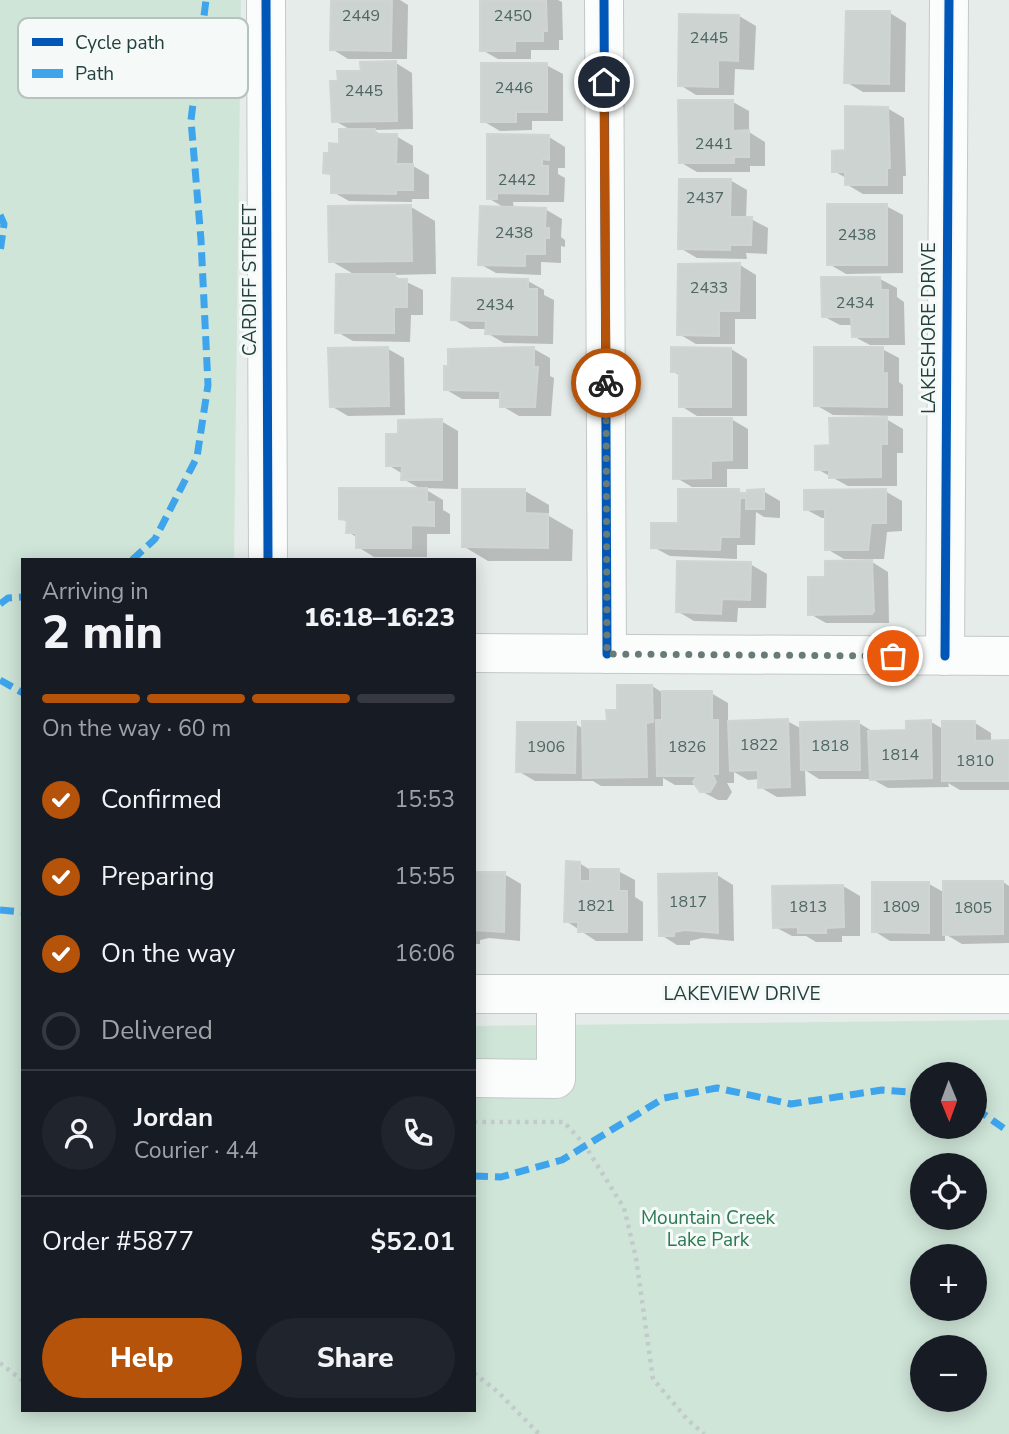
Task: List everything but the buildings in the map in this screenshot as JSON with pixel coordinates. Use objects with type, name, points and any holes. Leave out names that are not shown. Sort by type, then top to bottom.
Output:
[{"type":"street","name":"CARDIFF STREET","points":[[266,0],[268,558]]},
{"type":"street","points":[[604,0],[607,654]]},
{"type":"street","name":"LAKESHORE DRIVE","points":[[945,656],[949,0]]},
{"type":"street","points":[[476,653],[1009,656]]},
{"type":"street","name":"LAKEVIEW DRIVE","points":[[476,994],[1009,994]]},
{"type":"street","points":[[476,1079],[556,1079],[556,995]]},
{"type":"path","points":[[476,1122],[564,1122],[584,1144],[624,1208],[636,1258],[653,1378],[687,1419],[704,1434]]},
{"type":"path","points":[[0,1363],[21,1379]]},
{"type":"path","points":[[476,1375],[498,1392],[539,1434]]},
{"type":"green space","name":"Mountain Creek Lake Park","points":[[0,0],[241,0],[241,18],[18,18],[18,98],[240,98],[234,558],[21,558],[21,1412],[476,1412],[476,1026],[1009,1020],[1009,1434],[0,1434]]},
{"type":"marked path","points":[[204,18],[206,0]]},
{"type":"marked path","points":[[134,558],[155,539],[197,457],[208,385],[201,240],[191,120],[194,98]]},
{"type":"marked path","points":[[0,215],[4,224],[0,252]]},
{"type":"marked path","points":[[0,604],[8,598],[21,597]]},
{"type":"marked path","points":[[0,680],[21,692]]},
{"type":"marked path","points":[[0,910],[21,912]]},
{"type":"marked path","points":[[476,1176],[501,1177],[562,1160],[664,1098],[717,1088],[791,1104],[882,1090],[910,1092]]},
{"type":"marked path","points":[[987,1116],[1009,1132]]},
{"type":"cycle path","points":[[266,0],[268,558]]},
{"type":"cycle path","points":[[604,0],[607,654]]},
{"type":"cycle path","points":[[945,656],[949,0]]},
{"type":"way so far","points":[[606,383],[607,654],[893,656]]},
{"type":"route","points":[[604,82],[606,383]]}]
